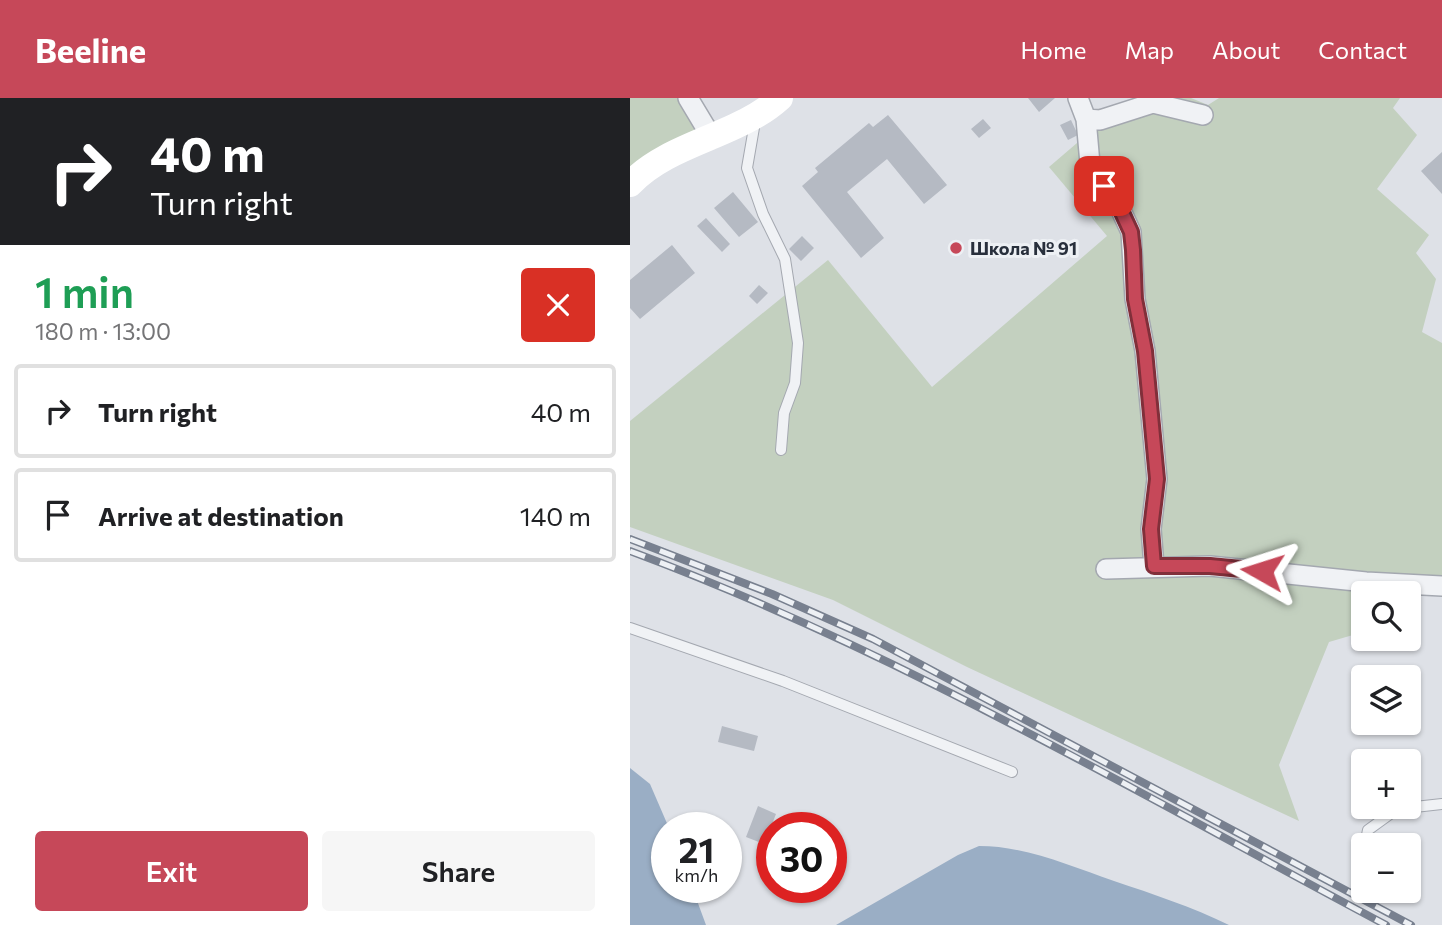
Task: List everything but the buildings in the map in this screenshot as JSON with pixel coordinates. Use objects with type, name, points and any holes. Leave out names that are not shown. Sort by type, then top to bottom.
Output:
[{"type":"street","points":[[688,98],[712,138]]},
{"type":"street","points":[[630,184],[645,169],[756,118],[780,98]]},
{"type":"street","points":[[1078,98],[1086,119],[1090,164],[1119,206],[1131,232],[1135,299],[1145,351],[1157,479],[1151,529],[1154,566]]},
{"type":"street","points":[[1086,119],[1100,120],[1153,103],[1203,115]]},
{"type":"street","points":[[1106,569],[1210,566],[1366,582],[1442,586]]},
{"type":"lane","points":[[756,118],[747,168],[763,214],[785,259],[798,343],[795,383],[784,413],[781,450]]},
{"type":"lane","points":[[630,628],[783,681],[1012,772]]},
{"type":"lane","points":[[1367,833],[1397,809],[1442,804]]},
{"type":"green space","points":[[630,98],[695,98],[712,119],[721,125],[630,173]]},
{"type":"green space","points":[[1143,98],[1191,98],[1208,105],[1219,98],[1400,98],[1393,108],[1417,135],[1377,189],[1429,235],[1416,253],[1436,279],[1422,332],[1442,343],[1442,595],[1421,592],[1421,581],[1351,581],[1351,636],[1329,642],[1279,765],[1299,821],[967,667],[833,600],[630,527],[630,421],[828,260],[932,387],[1107,236],[1049,167],[1084,137]]},
{"type":"water","points":[[630,768],[650,784],[662,812],[651,812],[651,903],[698,903],[706,925],[630,925]]},
{"type":"water","points":[[979,846],[1014,849],[1048,858],[1172,901],[1229,925],[836,925],[958,855]]},
{"type":"railway","points":[[630,539],[772,594],[873,639],[1411,925]]},
{"type":"railway","points":[[630,551],[825,632],[920,678],[1107,774],[1386,925]]},
{"type":"place","name":"Школа № 91","points":[[956,248]]},
{"type":"route","points":[[1104,186],[1119,206],[1131,232],[1135,299],[1145,351],[1157,479],[1151,529],[1154,566],[1210,566],[1262,571]]}]
